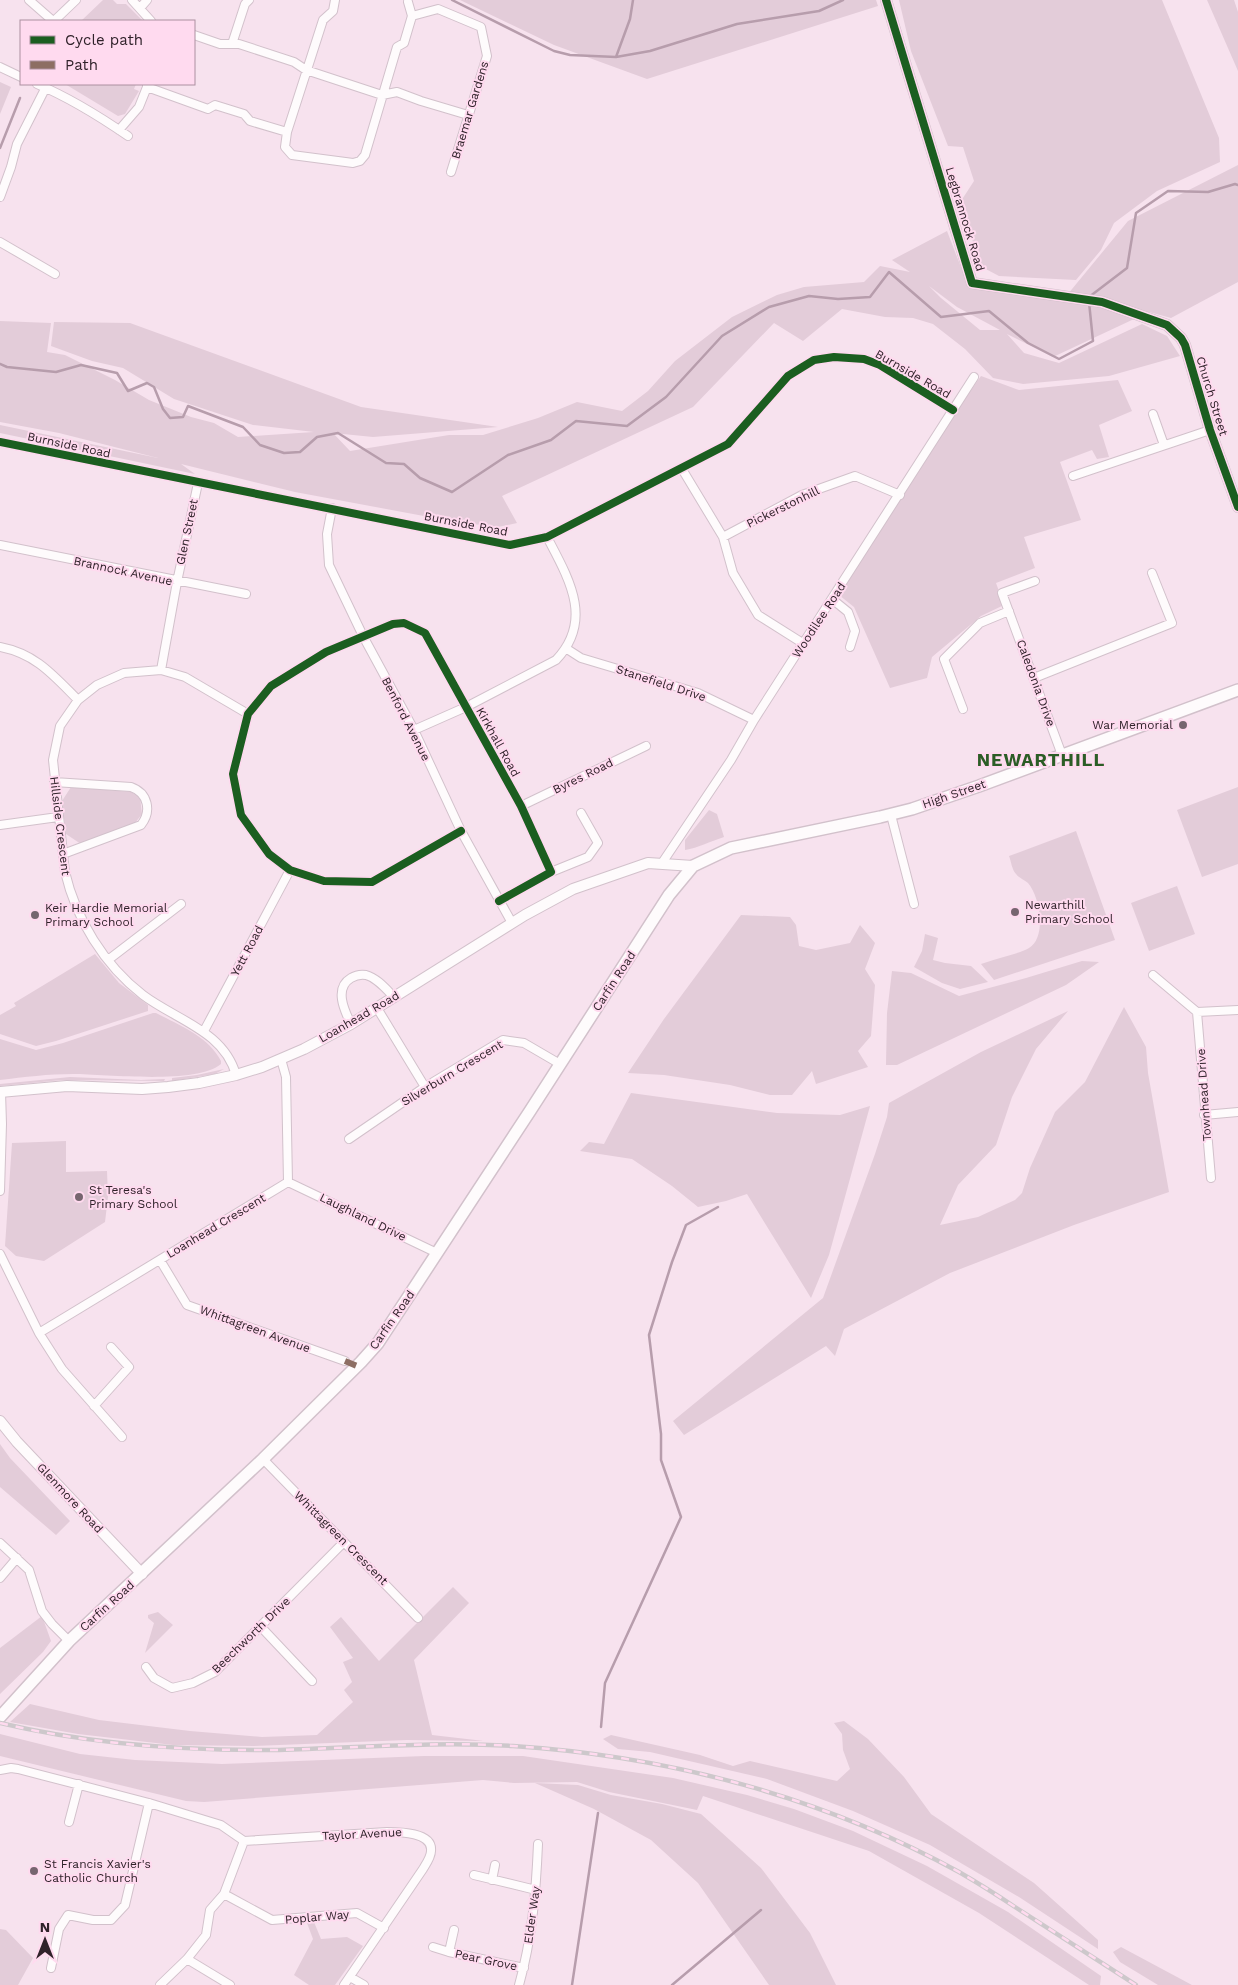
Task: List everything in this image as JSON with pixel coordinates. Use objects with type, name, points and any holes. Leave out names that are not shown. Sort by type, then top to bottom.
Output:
[{"type":"main road","name":"High Street","points":[[693,866],[731,848],[891,815],[978,786],[1238,690]]},
{"type":"main road","name":"Carfin Road","points":[[0,1717],[69,1641],[263,1459],[378,1343],[669,895],[693,866]]},
{"type":"street","points":[[29,0],[53,20]]},
{"type":"street","points":[[55,20],[76,0]]},
{"type":"street","points":[[132,0],[150,20]]},
{"type":"street","points":[[140,8],[147,0]]},
{"type":"street","points":[[232,44],[245,4],[250,0]]},
{"type":"street","points":[[335,0],[333,11],[323,20],[287,132],[285,147],[292,155],[353,163],[360,161],[365,155],[398,47],[404,43],[412,16],[408,2]]},
{"type":"street","name":"Legbrannock Road","points":[[886,0],[972,283],[1102,302],[1167,325]]},
{"type":"street","name":"Braemar Gardens","points":[[412,16],[438,9],[481,27],[486,56],[451,172]]},
{"type":"street","points":[[195,35],[220,44],[239,44],[294,62],[306,70],[382,95],[397,92],[468,114]]},
{"type":"street","points":[[0,68],[20,77]]},
{"type":"street","points":[[41,85],[91,111],[128,136]]},
{"type":"street","points":[[119,130],[139,107],[147,85],[208,109],[215,106],[244,114],[250,121],[287,132]]},
{"type":"street","points":[[0,197],[17,144],[46,87]]},
{"type":"street","points":[[0,242],[55,274]]},
{"type":"street","name":"Church Street","points":[[1167,325],[1181,338],[1184,345],[1210,430],[1238,507]]},
{"type":"street","name":"Burnside Road","points":[[0,442],[510,544],[547,538],[728,444],[788,376],[814,360],[834,357],[864,359],[880,365],[953,410]]},
{"type":"street","name":"Woodilee Road","points":[[662,863],[732,760],[754,720],[974,377]]},
{"type":"street","points":[[1153,414],[1164,445]]},
{"type":"street","points":[[1073,476],[1210,430]]},
{"type":"street","points":[[682,469],[722,538],[733,573],[758,615],[804,644]]},
{"type":"street","name":"Pickerstonhill","points":[[722,538],[802,495],[856,476],[900,495]]},
{"type":"street","name":"Glen Street","points":[[161,670],[198,483]]},
{"type":"street","name":"Benford Avenue","points":[[332,508],[327,534],[329,565],[363,636],[414,730],[461,831],[512,923]]},
{"type":"street","points":[[414,730],[466,707],[556,660],[567,649],[577,614],[568,578],[547,538]]},
{"type":"street","name":"Brannock Avenue","points":[[0,545],[177,582],[246,594]]},
{"type":"street","points":[[1034,678],[1172,623],[1152,573]]},
{"type":"street","name":"Caledonia Drive","points":[[1035,582],[1002,593],[1062,755]]},
{"type":"street","points":[[832,599],[848,612],[856,631],[850,647]]},
{"type":"street","points":[[963,709],[944,659],[980,623],[1009,611]]},
{"type":"street","name":"Kirkhall Road","points":[[248,714],[271,686],[326,652],[393,624],[404,623],[426,633],[520,806],[551,872]]},
{"type":"street","points":[[0,647],[22,654],[42,664],[78,700]]},
{"type":"street","name":"Stanefield Drive","points":[[567,649],[581,658],[698,693],[754,720]]},
{"type":"street","name":"Hillside Crescent","points":[[236,1075],[233,1065],[222,1048],[204,1031],[143,995],[124,978],[91,937],[69,889],[58,817],[53,760],[60,726],[78,700],[97,685],[124,673],[161,670],[185,677],[248,714]]},
{"type":"street","points":[[248,714],[234,774],[241,815],[269,854],[290,870],[324,880],[372,882],[461,831]]},
{"type":"street","name":"Byres Road","points":[[520,806],[646,746]]},
{"type":"street","points":[[54,782],[130,787],[142,792],[148,806],[147,814],[140,825],[63,854]]},
{"type":"street","points":[[499,901],[551,872],[588,858],[598,843],[581,813]]},
{"type":"street","points":[[891,815],[914,904]]},
{"type":"street","points":[[0,826],[58,817]]},
{"type":"street","name":"Loanhead Road","points":[[1,1092],[67,1086],[142,1089],[199,1083],[236,1075],[281,1059],[351,1024],[548,901],[595,880],[648,863],[693,866]]},
{"type":"street","name":"Yett Road","points":[[204,1031],[290,870]]},
{"type":"street","points":[[108,960],[181,904]]},
{"type":"street","points":[[351,1024],[341,1001],[342,989],[347,980],[357,974],[365,975],[373,979],[394,997]]},
{"type":"street","points":[[1153,975],[1198,1012],[1238,1010]]},
{"type":"street","points":[[377,1008],[425,1088]]},
{"type":"street","name":"Townhead Drive","points":[[1198,1012],[1204,1115],[1211,1178]]},
{"type":"street","name":"Silverburn Crescent","points":[[349,1139],[425,1088],[503,1040],[524,1043],[560,1064]]},
{"type":"street","points":[[281,1059],[286,1077],[288,1182]]},
{"type":"street","points":[[0,1191],[1,1092]]},
{"type":"street","points":[[1204,1115],[1238,1112]]},
{"type":"street","name":"Laughland Drive","points":[[288,1182],[437,1253]]},
{"type":"street","name":"Loanhead Crescent","points":[[39,1333],[288,1182]]},
{"type":"street","points":[[0,1254],[39,1333],[62,1369],[122,1438]]},
{"type":"street","name":"Whittagreen Avenue","points":[[160,1260],[187,1305],[345,1360]]},
{"type":"street","points":[[94,1406],[129,1367],[111,1347]]},
{"type":"street","name":"Glenmore Road","points":[[0,1421],[17,1442],[142,1574]]},
{"type":"street","name":"Whittagreen Crescent","points":[[263,1459],[418,1618]]},
{"type":"street","name":"Beechworth Drive","points":[[146,1667],[154,1678],[172,1688],[193,1683],[215,1672],[344,1542]]},
{"type":"street","points":[[0,1543],[28,1570],[42,1611],[69,1641]]},
{"type":"street","points":[[0,1578],[17,1558]]},
{"type":"street","points":[[261,1626],[312,1681]]},
{"type":"street","points":[[0,1770],[18,1769],[149,1803],[221,1825],[244,1841],[224,1894],[210,1910],[206,1935],[187,1959],[160,1985]]},
{"type":"street","points":[[69,1822],[79,1784]]},
{"type":"street","points":[[51,1968],[59,1929],[68,1915],[93,1920],[111,1920],[125,1905],[149,1803]]},
{"type":"street","name":"Taylor Avenue","points":[[244,1841],[410,1832],[424,1839],[431,1846],[432,1852],[429,1858],[384,1928],[344,1985]]},
{"type":"street","name":"Elder Way","points":[[519,1985],[524,1968],[536,1890],[538,1844]]},
{"type":"street","points":[[492,1880],[495,1864]]},
{"type":"street","points":[[474,1874],[536,1890]]},
{"type":"street","name":"Poplar Way","points":[[224,1894],[272,1920],[357,1913],[384,1928]]},
{"type":"street","name":"Pear Grove","points":[[449,1952],[454,1930]]},
{"type":"street","name":"Pear Grove","points":[[433,1947],[524,1968]]},
{"type":"street","points":[[187,1959],[230,1985]]},
{"type":"street","points":[[350,1977],[364,1985]]},
{"type":"shaded area","points":[[103,0],[113,0],[117,4],[126,4],[142,20],[82,20]]},
{"type":"shaded area","points":[[460,0],[876,0],[878,6],[647,79],[554,45]]},
{"type":"shaded area","points":[[899,0],[1162,0],[1219,138],[1220,162],[1157,191],[1114,223],[1101,250],[1076,280],[999,276],[980,266],[961,201],[974,181],[963,147],[948,146],[911,51]]},
{"type":"shaded area","points":[[1207,0],[1234,0],[1238,12],[1238,71]]},
{"type":"shaded area","points":[[0,82],[11,87],[0,114]]},
{"type":"shaded area","points":[[67,85],[136,85],[134,89],[139,91],[125,114],[118,116]]},
{"type":"shaded area","points":[[1238,165],[1238,282],[1171,318],[1149,312],[1053,357],[1007,334],[1024,353],[1059,363],[1142,324],[1167,336],[1180,356],[1109,376],[1023,384],[993,378],[965,349],[933,324],[913,318],[885,317],[842,309],[803,341],[774,323],[693,407],[502,496],[517,523],[498,527],[456,522],[295,492],[181,464],[195,474],[0,433],[0,425],[158,458],[59,433],[0,422],[0,321],[51,323],[47,352],[65,355],[115,380],[149,400],[191,417],[214,423],[238,437],[314,432],[253,425],[174,399],[123,368],[92,361],[51,346],[54,322],[130,323],[361,407],[498,427],[373,437],[333,433],[350,451],[449,435],[483,435],[538,418],[577,402],[622,411],[648,391],[675,361],[732,317],[777,295],[804,287],[864,282],[880,266],[910,272],[892,260],[947,231],[969,288],[1063,300],[1128,221]],"holes":[[[929,286],[957,307],[1000,330],[980,330]]]},
{"type":"shaded area","points":[[981,376],[1019,390],[1118,380],[1132,411],[1099,425],[1109,457],[1097,459],[1092,450],[1060,462],[1081,520],[1024,537],[1035,568],[996,583],[1004,605],[981,616],[932,657],[927,678],[890,688],[854,607],[839,595],[940,434]]},
{"type":"shaded area","points":[[71,787],[131,792],[140,797],[142,814],[135,823],[81,844],[66,834],[62,801]]},
{"type":"shaded area","points":[[1238,787],[1238,864],[1202,877],[1177,810]]},
{"type":"shaded area","points":[[709,810],[717,814],[724,837],[685,850],[685,840]]},
{"type":"shaded area","points":[[1076,831],[1115,940],[994,980],[981,964],[1029,948],[1035,943],[1040,926],[1036,898],[1028,883],[1015,872],[1009,856]]},
{"type":"shaded area","points":[[1177,886],[1195,934],[1149,951],[1131,903]]},
{"type":"shaded area","points":[[741,915],[790,917],[796,925],[799,946],[816,950],[850,943],[860,925],[875,943],[865,969],[875,985],[871,1036],[858,1051],[868,1067],[816,1084],[812,1071],[792,1095],[770,1095],[730,1085],[664,1075],[628,1073],[664,1019]]},
{"type":"shaded area","points":[[925,934],[938,938],[933,960],[971,966],[988,982],[960,989],[942,983],[914,967],[922,951]]},
{"type":"shaded area","points":[[95,954],[119,983],[148,1005],[148,1011],[36,1046],[0,1034],[0,1015],[16,1006],[14,1003]]},
{"type":"shaded area","points":[[1082,961],[1099,962],[1066,985],[897,1065],[886,1065],[887,1013],[892,971],[911,973],[959,996]]},
{"type":"shaded area","points":[[1124,1007],[1146,1047],[1148,1073],[1169,1192],[1074,1225],[950,1273],[844,1329],[835,1356],[826,1346],[684,1435],[673,1421],[823,1298],[875,1154],[887,1117],[889,1103],[981,1052],[1068,1011],[1036,1049],[1012,1097],[996,1145],[958,1185],[940,1225],[978,1217],[1015,1200],[1022,1193],[1030,1168],[1055,1112],[1085,1082]]},
{"type":"shaded area","points":[[153,1013],[174,1022],[201,1038],[215,1052],[221,1064],[209,1070],[172,1076],[64,1074],[0,1080],[0,1039],[36,1050]]},
{"type":"shaded area","points":[[224,1069],[215,1074],[172,1081],[172,1078]]},
{"type":"shaded area","points":[[70,1077],[141,1080],[165,1079],[164,1081],[62,1080],[0,1086],[0,1084]]},
{"type":"shaded area","points":[[631,1093],[777,1113],[840,1115],[870,1106],[829,1255],[811,1298],[747,1194],[698,1207],[672,1186],[632,1159],[580,1151],[589,1142],[604,1144]]},
{"type":"shaded area","points":[[66,1141],[66,1172],[107,1171],[108,1197],[105,1222],[44,1261],[16,1256],[5,1246],[12,1143]]},
{"type":"shaded area","points":[[0,1444],[10,1458],[70,1521],[56,1535],[0,1487]]},
{"type":"shaded area","points":[[453,1587],[469,1603],[414,1660],[432,1735],[484,1741],[407,1740],[253,1746],[173,1745],[78,1734],[10,1722],[30,1704],[99,1720],[190,1731],[262,1737],[317,1735],[353,1702],[344,1690],[352,1682],[343,1662],[353,1658],[330,1627],[341,1617],[379,1661]]},
{"type":"shaded area","points":[[158,1612],[173,1625],[145,1653],[154,1623],[148,1618],[148,1615]]},
{"type":"shaded area","points":[[42,1616],[51,1641],[43,1652],[0,1694],[0,1648]]},
{"type":"shaded area","points":[[844,1721],[868,1739],[904,1777],[931,1814],[1034,1883],[1098,1940],[1098,1949],[1019,1897],[930,1845],[853,1811],[767,1779],[650,1752],[618,1749],[603,1739],[611,1735],[700,1755],[733,1766],[750,1761],[837,1781],[850,1769],[843,1750],[842,1734],[834,1723]]},
{"type":"shaded area","points":[[0,1734],[80,1754],[135,1760],[222,1764],[424,1756],[523,1756],[673,1778],[747,1795],[794,1809],[853,1831],[927,1866],[1008,1912],[1101,1976],[1100,1985],[1089,1985],[979,1913],[869,1851],[703,1796],[697,1810],[609,1792],[577,1782],[514,1783],[483,1780],[204,1802],[186,1801],[0,1756]]},
{"type":"shaded area","points":[[535,1783],[578,1785],[611,1795],[662,1804],[701,1814],[761,1868],[810,1933],[836,1985],[769,1985],[698,1883],[651,1840],[594,1809]]},
{"type":"shaded area","points":[[314,1922],[321,1939],[347,1937],[363,1946],[335,1985],[309,1985],[294,1975],[313,1939],[307,1923]]},
{"type":"shaded area","points":[[0,1929],[6,1930],[33,1958],[18,1985],[0,1985]]},
{"type":"shaded area","points":[[1121,1947],[1192,1985],[1158,1985],[1120,1962],[1113,1952]]},
{"type":"waterway","points":[[452,0],[554,51],[570,55],[616,57],[630,19],[633,0]]},
{"type":"waterway","points":[[616,57],[650,51],[737,24],[819,11],[843,0]]},
{"type":"waterway","points":[[0,148],[20,98]]},
{"type":"waterway","points":[[1089,297],[1127,268],[1136,213],[1168,191],[1208,192],[1235,184],[1238,185]]},
{"type":"waterway","points":[[0,364],[7,367],[56,372],[81,365],[117,373],[128,391],[147,383],[154,387],[163,409],[170,418],[183,417],[188,406],[243,427],[260,445],[284,453],[300,452],[317,437],[338,433],[386,463],[404,464],[420,478],[452,492],[508,455],[551,440],[576,421],[627,426],[666,397],[722,336],[769,307],[809,296],[838,299],[870,297],[889,272],[941,317],[989,311],[1028,343],[1059,359],[1093,341],[1089,302]]},
{"type":"waterway","points":[[601,1727],[605,1683],[681,1517],[661,1460],[661,1434],[649,1335],[686,1225],[718,1207]]},
{"type":"waterway","points":[[572,1985],[598,1813]]},
{"type":"waterway","points":[[672,1985],[761,1910]]},
{"type":"railway","points":[[0,1723],[69,1737],[174,1748],[279,1750],[425,1745],[513,1746],[629,1759],[686,1770],[799,1802],[854,1822],[907,1845],[973,1880],[1136,1985]]},
{"type":"marked path","points":[[345,1361],[357,1366]]},
{"type":"cycle path","points":[[886,0],[972,283],[1102,302],[1167,325],[1181,338],[1185,345],[1210,430],[1238,507]]},
{"type":"cycle path","points":[[0,442],[510,545],[547,537],[728,444],[788,376],[814,360],[834,357],[864,359],[880,365],[953,410]]},
{"type":"cycle path","points":[[461,831],[372,882],[324,881],[290,870],[269,854],[241,815],[233,774],[248,714],[271,686],[326,652],[393,624],[404,623],[425,633],[521,806],[551,872],[499,901]]},
{"type":"place","name":"War Memorial","points":[[1183,725]]},
{"type":"place","name":"Newarthill Primary School","points":[[1015,912]]},
{"type":"place","name":"Keir Hardie Memorial Primary School","points":[[35,915]]},
{"type":"place","name":"St Teresa's Primary School","points":[[79,1197]]},
{"type":"place","name":"St Francis Xavier's Catholic Church","points":[[34,1871]]},
{"type":"district","name":"NEWARTHILL","points":[[1041,759]]}]
